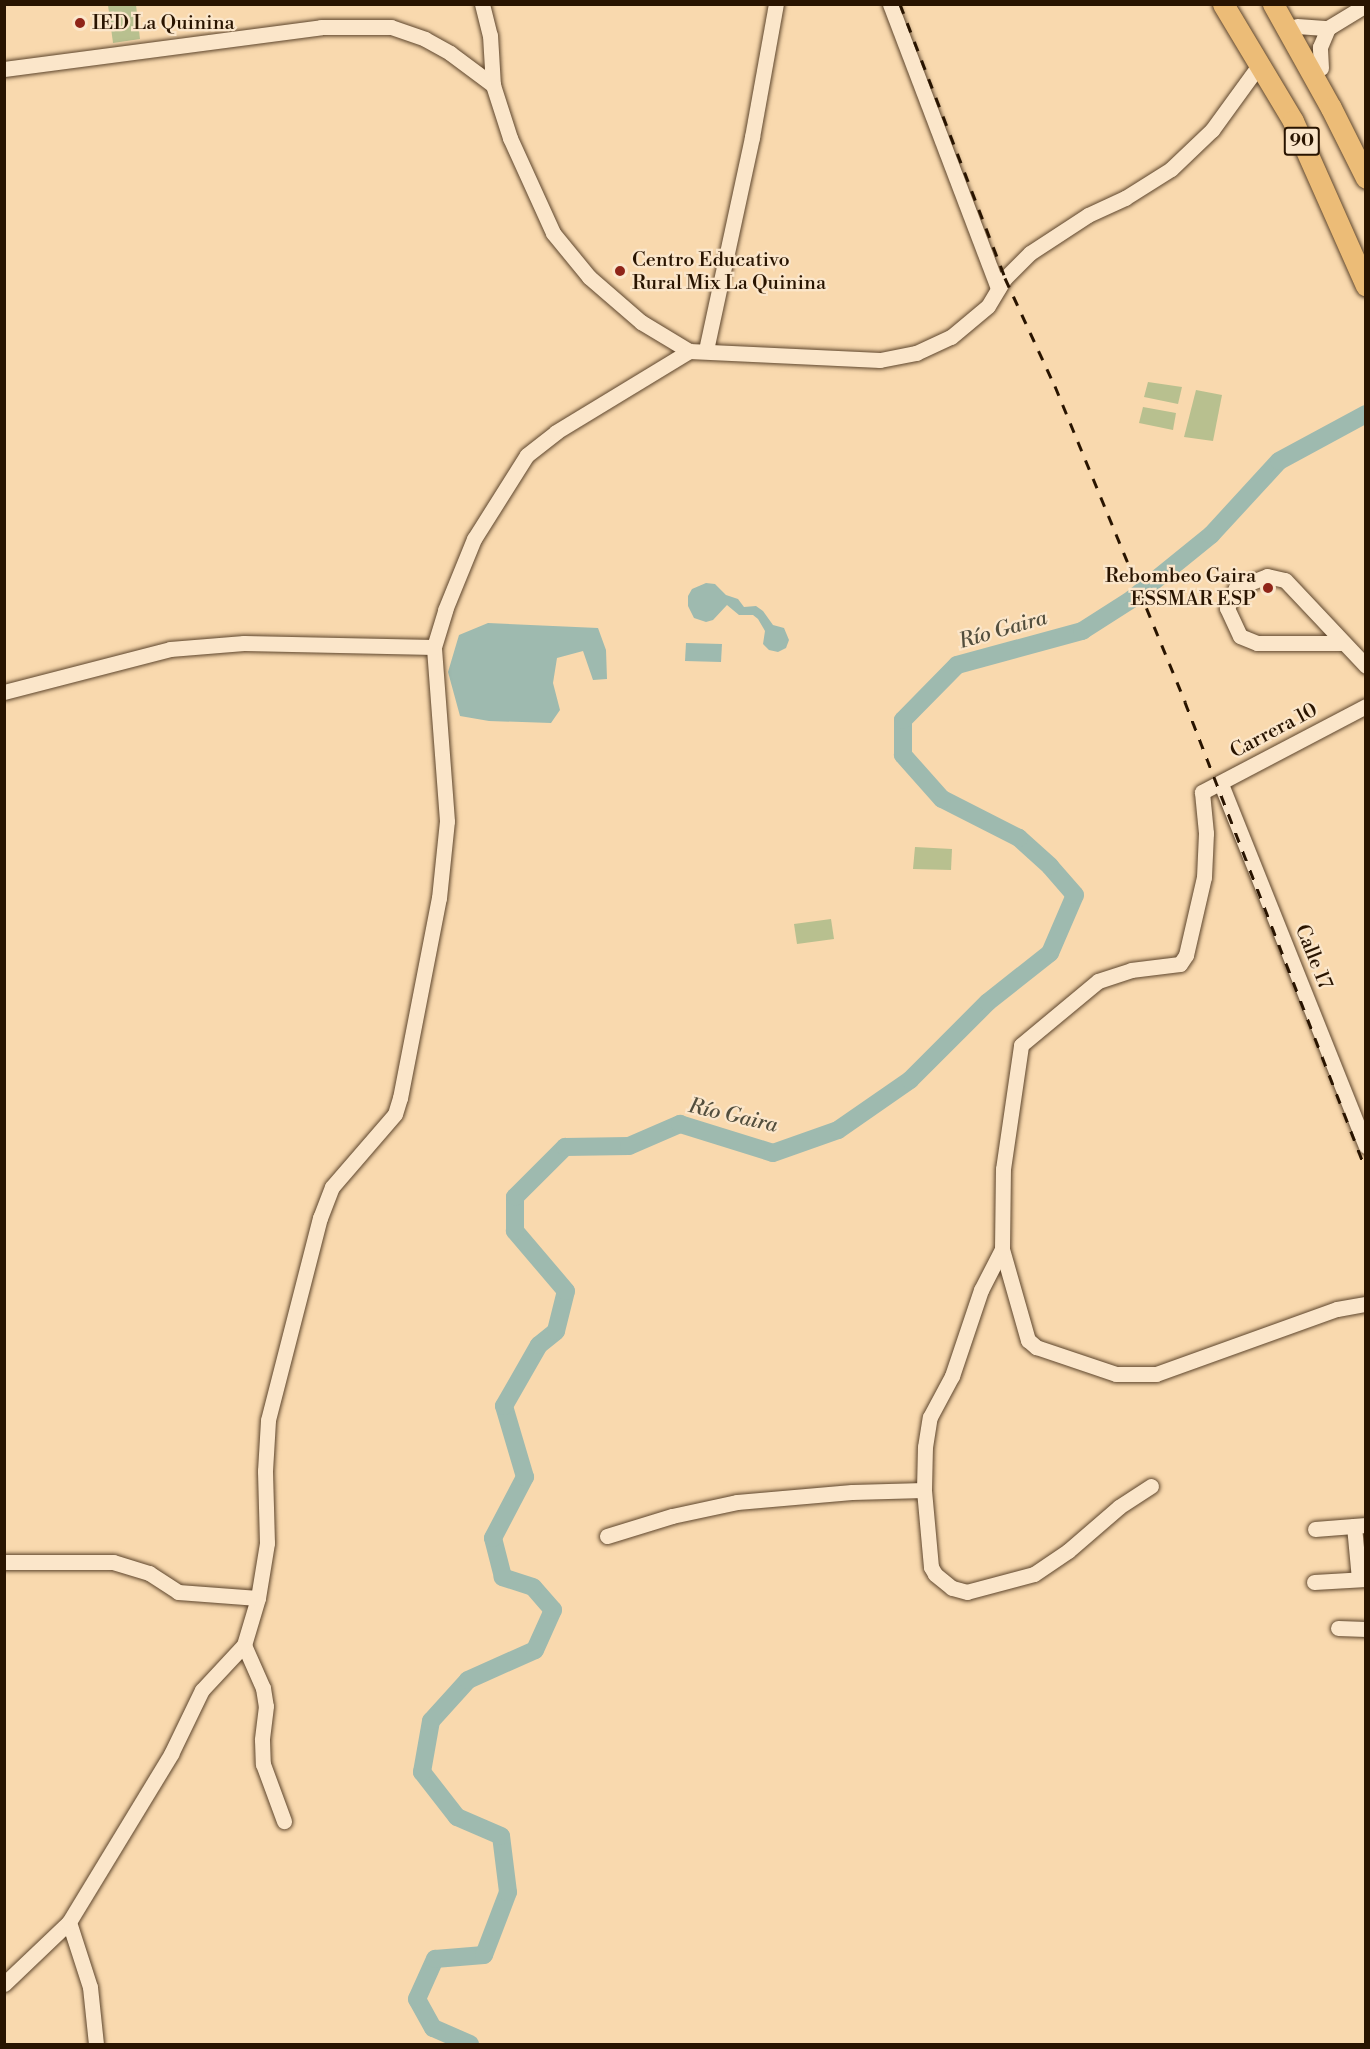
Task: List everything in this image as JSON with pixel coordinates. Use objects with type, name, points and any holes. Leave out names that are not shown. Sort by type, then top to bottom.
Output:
[{"type":"highway","name":"90","points":[[1223,4],[1293,121],[1359,254],[1365,286]]},
{"type":"highway","name":"90","points":[[1273,4],[1363,173]]},
{"type":"highway","points":[[1282,4],[1321,68],[1343,116],[1363,173]]},
{"type":"street","points":[[482,4],[490,35],[493,85],[510,138],[553,233],[589,277],[641,322],[689,351]]},
{"type":"street","points":[[706,350],[753,137],[776,4]]},
{"type":"street","points":[[890,4],[998,288]]},
{"type":"street","points":[[1321,68],[1320,47],[1328,28],[1365,5]]},
{"type":"street","points":[[1297,26],[1328,28]]},
{"type":"street","points":[[4,69],[321,27],[391,27],[425,39],[450,52],[493,85]]},
{"type":"street","points":[[4,1984],[69,1922],[171,1754],[202,1690],[244,1645],[258,1598],[267,1543],[265,1471],[268,1420],[317,1229],[332,1188],[394,1113],[400,1098],[439,898],[447,821],[434,647],[445,610],[474,539],[526,455],[556,432],[689,351],[880,360],[916,353],[951,337],[988,306],[998,288],[1029,253],[1088,215],[1125,198],[1171,169],[1212,130],[1260,64]]},
{"type":"street","points":[[1342,643],[1257,643],[1240,636],[1227,608],[1236,588],[1267,576],[1285,580],[1365,666]]},
{"type":"street","points":[[4,692],[170,649],[244,643],[434,647]]},
{"type":"street","name":"Carrera 10","points":[[1002,1249],[1003,1170],[1021,1045],[1098,981],[1131,970],[1180,964],[1186,955],[1204,877],[1206,834],[1202,792],[1365,705]]},
{"type":"street","name":"Calle 17","points":[[1221,783],[1365,1146]]},
{"type":"street","points":[[1002,1249],[1028,1340],[1036,1347],[1116,1374],[1156,1374],[1337,1309],[1365,1304]]},
{"type":"street","points":[[1002,1249],[981,1290],[952,1376],[930,1418],[925,1447],[924,1490],[931,1567],[935,1574],[952,1588],[967,1592],[1034,1574],[1068,1551],[1119,1507],[1151,1486]]},
{"type":"street","points":[[607,1536],[672,1516],[737,1502],[852,1492],[924,1490]]},
{"type":"street","points":[[1314,1582],[1362,1579],[1360,1525],[1315,1529]]},
{"type":"street","points":[[4,1562],[113,1562],[149,1573],[178,1592],[258,1598]]},
{"type":"street","points":[[1338,1628],[1365,1629]]},
{"type":"street","points":[[244,1645],[263,1688],[266,1706],[262,1740],[263,1764],[284,1821]]},
{"type":"street","points":[[69,1922],[90,1987],[96,2044]]},
{"type":"green space","points":[[108,5],[136,5],[140,39],[113,43]]},
{"type":"green space","points":[[1148,382],[1182,387],[1178,404],[1144,397]]},
{"type":"green space","points":[[1196,390],[1222,395],[1213,441],[1184,437]]},
{"type":"green space","points":[[1143,407],[1176,413],[1173,430],[1139,423]]},
{"type":"green space","points":[[915,847],[952,849],[951,870],[913,869]]},
{"type":"green space","points":[[831,919],[834,939],[797,944],[794,924]]},
{"type":"shaded area","points":[[706,583],[715,584],[726,595],[738,599],[744,607],[756,606],[763,611],[773,625],[784,628],[789,640],[786,648],[778,652],[769,650],[763,644],[765,631],[758,619],[753,615],[739,615],[727,605],[713,620],[706,622],[694,618],[688,606],[688,596],[692,589]]},
{"type":"shaded area","points":[[488,623],[598,628],[606,650],[607,679],[593,680],[583,651],[557,658],[553,683],[560,710],[551,723],[489,721],[460,716],[448,672],[459,635]]},
{"type":"shaded area","points":[[686,643],[722,644],[721,662],[685,661]]},
{"type":"waterway","name":"Río Gaira","points":[[470,2044],[433,2028],[417,1999],[435,1959],[484,1955],[508,1892],[501,1836],[457,1817],[422,1772],[431,1721],[468,1680],[535,1650],[553,1610],[533,1587],[503,1577],[493,1538],[525,1477],[504,1406],[539,1345],[556,1331],[566,1291],[515,1231],[515,1197],[565,1147],[629,1146],[680,1124],[773,1153],[838,1130],[910,1080],[988,1002],[1050,953],[1075,895],[1050,866],[1019,838],[942,799],[903,755],[903,720],[957,665],[1082,631],[1132,599],[1211,535],[1279,461],[1366,414]]},
{"type":"railway","points":[[900,4],[1005,278],[1055,386],[1185,702],[1366,1170]]},
{"type":"place","name":"IED La Quinina","points":[[80,23]]},
{"type":"place","name":"Centro Educativo Rural Mix La Quinina","points":[[620,271]]},
{"type":"place","name":"Rebombeo Gaira ESSMAR ESP","points":[[1268,588]]}]
